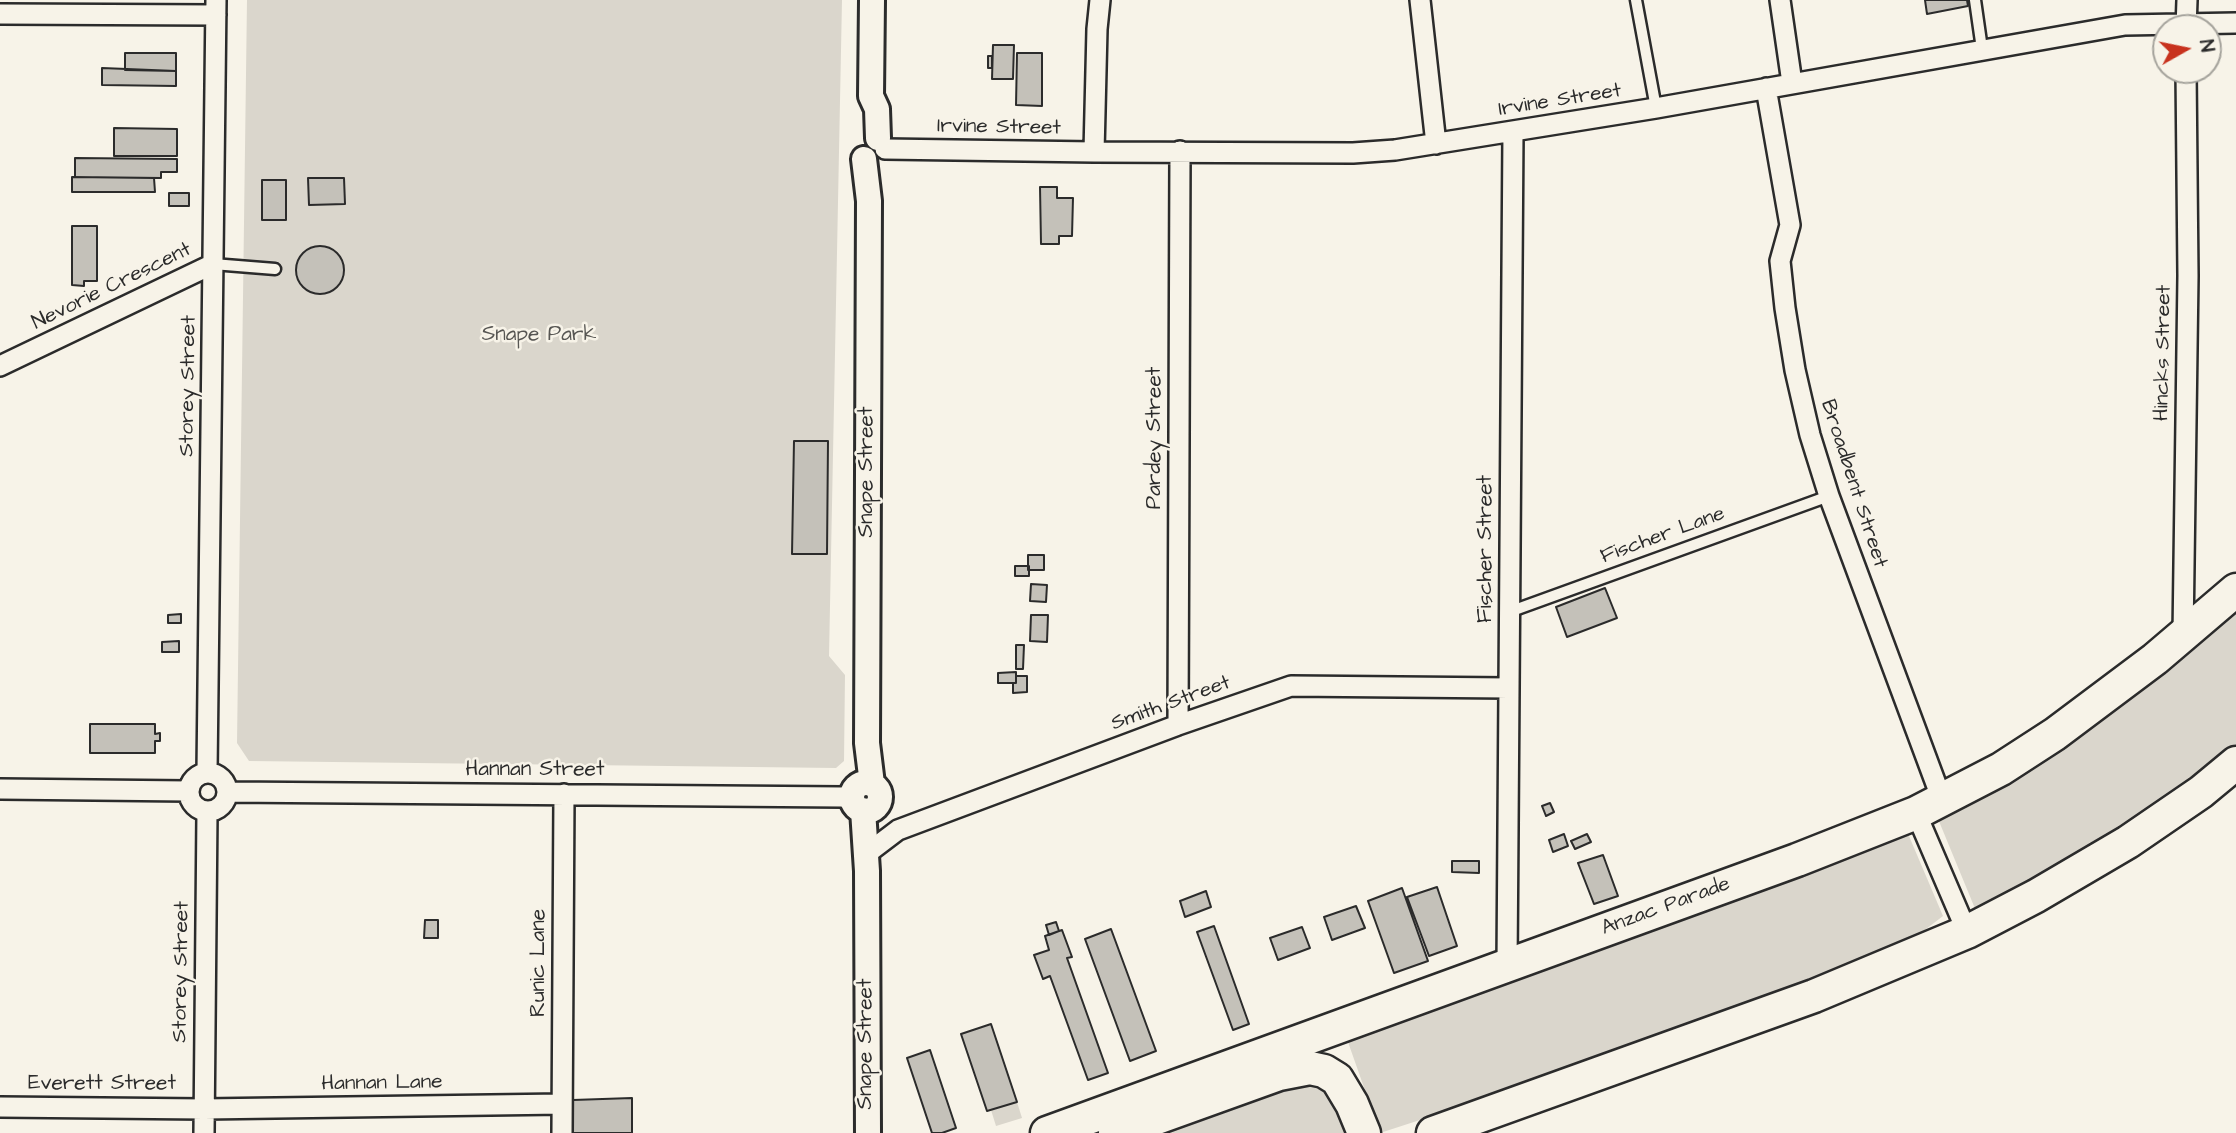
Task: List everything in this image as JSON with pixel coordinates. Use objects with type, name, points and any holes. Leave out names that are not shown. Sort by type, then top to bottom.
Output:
[{"type":"main road","name":"Anzac Parade","points":[[1047,1133],[1797,860],[1929,807],[2001,769],[2056,734],[2118,689],[2236,590]]},
{"type":"main road","points":[[1439,1132],[1814,996],[1967,932],[2036,896],[2128,842],[2192,799],[2236,763]]},
{"type":"main road","points":[[1115,1133],[1279,1074],[1310,1068],[1337,1079],[1352,1104],[1364,1133]]},
{"type":"street","name":"Snape Street","points":[[868,1133],[868,862],[860,797],[867,743],[869,201],[876,183],[874,148],[877,109],[871,96],[872,0]]},
{"type":"street","points":[[1094,152],[1100,0]]},
{"type":"street","points":[[1420,0],[1436,144]]},
{"type":"street","points":[[1780,0],[1792,83]]},
{"type":"street","points":[[0,14],[216,8]]},
{"type":"street","name":"Storey Street","points":[[207,772],[216,8]]},
{"type":"street","name":"Irvine Street","points":[[874,148],[1353,153],[1395,150],[1656,108],[2125,25],[2152,25]]},
{"type":"street","name":"Hincks Street","points":[[2183,636],[2188,276],[2186,84]]},
{"type":"street","name":"Broadbent Street","points":[[1766,88],[1790,225],[1780,261],[1785,308],[1810,435],[1967,932]]},
{"type":"street","name":"Fischer Street","points":[[1507,966],[1513,132]]},
{"type":"street","name":"Pardey Street","points":[[1178,725],[1180,151]]},
{"type":"street","name":"Nevorie Crescent","points":[[0,366],[213,264]]},
{"type":"street","name":"Nevorie Crescent","points":[[0,348],[30,351]]},
{"type":"street","name":"Smith Street","points":[[868,862],[898,830],[1178,725],[1291,687],[1509,688]]},
{"type":"street","points":[[207,772],[222,778],[228,792],[221,806],[215,811],[207,812],[193,805],[188,791],[194,778],[207,772]]},
{"type":"street","points":[[0,789],[188,791]]},
{"type":"street","name":"Hannan Street","points":[[228,792],[860,797]]},
{"type":"street","name":"Runic Lane","points":[[562,1133],[564,794]]},
{"type":"street","name":"Storey Street","points":[[204,1133],[207,812]]},
{"type":"street","name":"Hannan Lane","points":[[204,1109],[562,1104]]},
{"type":"street","name":"Everett Street","points":[[0,1107],[204,1109]]},
{"type":"lane","points":[[1636,0],[1656,108]]},
{"type":"lane","points":[[1975,0],[1982,49]]},
{"type":"lane","points":[[213,264],[275,269]]},
{"type":"lane","name":"Fischer Lane","points":[[1509,612],[1829,496]]},
{"type":"green space","name":"Snape Park","points":[[247,0],[842,0],[829,656],[845,675],[844,761],[836,768],[249,761],[237,743]]},
{"type":"green space","points":[[2236,598],[2236,745],[2163,803],[2052,871],[1976,911],[1936,814]]},
{"type":"green space","points":[[1906,829],[1943,916],[1896,952],[1632,1051],[1380,1133],[1348,1042]]},
{"type":"green space","points":[[1307,1079],[1324,1085],[1351,1133],[1143,1133]]},
{"type":"green space","points":[[1017,1102],[1022,1118],[996,1126],[991,1110]]},
{"type":"building","points":[[1925,0],[1967,0],[1968,6],[1927,14]]},
{"type":"building","points":[[993,45],[1014,45],[1013,79],[992,79]]},
{"type":"building","points":[[125,53],[176,53],[176,71],[125,70]]},
{"type":"building","points":[[1017,53],[1042,53],[1042,106],[1016,105]]},
{"type":"building","points":[[988,56],[992,56],[992,68],[988,68]]},
{"type":"building","points":[[102,68],[176,71],[176,86],[102,85]]},
{"type":"building","points":[[114,128],[177,129],[177,156],[114,156]]},
{"type":"building","points":[[75,158],[177,159],[177,172],[161,172],[161,178],[75,177]]},
{"type":"building","points":[[72,177],[154,178],[155,192],[72,192]]},
{"type":"building","points":[[308,178],[344,178],[345,204],[309,205]]},
{"type":"building","points":[[262,180],[286,180],[286,220],[262,220]]},
{"type":"building","points":[[1040,187],[1057,187],[1057,198],[1073,198],[1072,236],[1059,236],[1059,244],[1041,244]]},
{"type":"building","points":[[169,193],[189,193],[189,206],[169,206]]},
{"type":"building","points":[[72,226],[97,226],[97,281],[84,281],[84,286],[72,285]]},
{"type":"building","points":[[320,246],[337,253],[344,270],[337,287],[320,294],[303,287],[296,270],[303,253]]},
{"type":"building","points":[[794,441],[828,441],[827,554],[792,554]]},
{"type":"building","points":[[1028,555],[1044,555],[1044,570],[1028,570]]},
{"type":"building","points":[[1015,566],[1029,566],[1029,576],[1015,576]]},
{"type":"building","points":[[1031,584],[1047,585],[1046,602],[1030,601]]},
{"type":"building","points":[[1605,588],[1617,618],[1567,637],[1556,607]]},
{"type":"building","points":[[181,614],[181,623],[168,623],[168,615]]},
{"type":"building","points":[[1031,615],[1048,615],[1047,642],[1030,641]]},
{"type":"building","points":[[179,641],[179,652],[162,652],[162,642]]},
{"type":"building","points":[[1016,645],[1024,645],[1023,669],[1016,669]]},
{"type":"building","points":[[1016,672],[1016,683],[998,683],[998,673]]},
{"type":"building","points":[[1016,676],[1027,676],[1027,692],[1013,693]]},
{"type":"building","points":[[90,724],[155,724],[155,734],[160,733],[160,741],[155,741],[155,753],[90,753]]},
{"type":"building","points":[[1550,803],[1554,812],[1546,816],[1542,806]]},
{"type":"building","points":[[1564,834],[1568,846],[1553,852],[1549,840]]},
{"type":"building","points":[[1587,834],[1591,842],[1575,849],[1571,841]]},
{"type":"building","points":[[1603,855],[1618,896],[1594,904],[1578,863]]},
{"type":"building","points":[[1452,861],[1479,861],[1479,873],[1452,872]]},
{"type":"building","points":[[1437,887],[1457,946],[1429,956],[1407,897]]},
{"type":"building","points":[[1402,888],[1428,961],[1394,973],[1368,901]]},
{"type":"building","points":[[1206,891],[1211,907],[1185,917],[1180,901]]},
{"type":"building","points":[[1356,906],[1365,928],[1332,940],[1324,917]]},
{"type":"building","points":[[425,920],[438,920],[438,938],[424,938]]},
{"type":"building","points":[[1056,922],[1059,931],[1049,935],[1046,925]]},
{"type":"building","points":[[1214,926],[1249,1024],[1233,1030],[1197,932]]},
{"type":"building","points":[[1302,927],[1310,948],[1278,960],[1270,938]]},
{"type":"building","points":[[1111,929],[1156,1051],[1130,1061],[1085,939]]},
{"type":"building","points":[[1062,930],[1072,957],[1067,958],[1108,1073],[1088,1080],[1050,976],[1043,979],[1034,955],[1049,950],[1045,936]]},
{"type":"building","points":[[991,1024],[1017,1102],[987,1111],[961,1034]]},
{"type":"building","points":[[930,1050],[956,1128],[942,1133],[932,1133],[907,1058]]},
{"type":"building","points":[[632,1098],[632,1133],[572,1133],[573,1100]]}]
